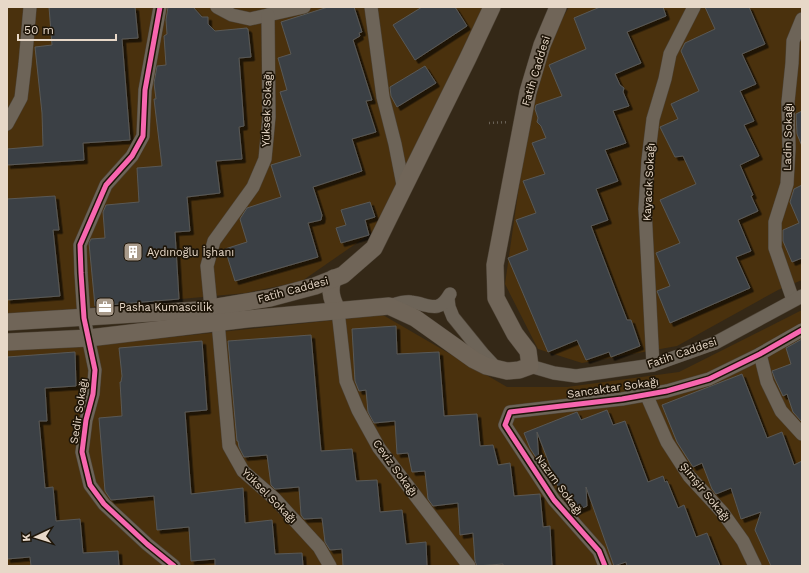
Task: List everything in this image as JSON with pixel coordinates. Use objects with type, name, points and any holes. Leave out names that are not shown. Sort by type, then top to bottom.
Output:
[{"type":"main road","name":"Fatih Caddesi","points":[[7,342],[89,338],[214,315],[315,286],[343,275],[374,248],[404,190],[492,7]]},
{"type":"main road","name":"Fatih Caddesi","points":[[530,366],[528,351],[514,334],[496,298],[495,265],[528,92],[542,45],[558,7]]},
{"type":"main road","points":[[334,278],[331,283],[331,292],[333,303],[338,311]]},
{"type":"main road","name":"Fatih Caddesi","points":[[7,322],[199,310],[214,315],[338,311],[389,306]]},
{"type":"main road","points":[[389,306],[415,318],[474,360],[486,366],[507,371],[519,370],[530,366]]},
{"type":"street","points":[[7,124],[21,98],[30,7]]},
{"type":"street","name":"Sedir Sokağı","points":[[160,7],[145,90],[143,136],[132,156],[106,185],[80,245],[84,318],[95,370],[93,394],[86,420],[82,452],[90,485],[104,504],[147,544],[174,566]]},
{"type":"street","points":[[217,7],[232,15],[250,19],[304,7]]},
{"type":"street","points":[[371,7],[383,98],[395,144],[404,190]]},
{"type":"street","name":"Kayacık Sokağı","points":[[653,365],[645,210],[648,160],[653,119],[665,79],[670,54],[694,7]]},
{"type":"street","name":"Yüksek Sokağı","points":[[214,315],[207,266],[214,241],[253,187],[265,159],[269,117],[268,15]]},
{"type":"street","name":"Ladin Sokağı","points":[[798,298],[775,248],[775,222],[787,184],[790,148],[788,102],[793,41],[802,20]]},
{"type":"street","points":[[389,306],[404,302],[412,302],[435,308],[443,304],[449,295],[449,307],[453,317],[483,354],[498,369]]},
{"type":"street","name":"Fatih Caddesi","points":[[530,366],[554,374],[576,376],[653,365],[715,343],[798,298]]},
{"type":"street","name":"Ceviz Sokağı","points":[[338,311],[346,381],[358,410],[379,448],[469,566]]},
{"type":"street","name":"Yüksel Sokağı","points":[[214,315],[228,446],[243,471],[275,499],[319,547],[330,566]]},
{"type":"street","name":"Sancaktar Sokağı","points":[[510,412],[622,399],[667,390],[709,379],[760,354],[802,330]]},
{"type":"street","points":[[760,354],[767,382],[782,411],[802,434]]},
{"type":"street","name":"Şimşir Sokağı","points":[[646,394],[667,442],[689,476],[723,512],[743,541],[755,566]]},
{"type":"street","name":"Nazım Sokağı","points":[[510,412],[505,425],[554,500],[599,551],[605,566]]},
{"type":"path","points":[[489,123],[522,121]]},
{"type":"shaded area","points":[[7,7],[485,7],[377,229],[302,281],[246,293],[7,315]]},
{"type":"shaded area","points":[[569,7],[802,7],[802,280],[778,290],[677,346],[582,363],[538,349],[505,284],[527,130],[553,35]]},
{"type":"shaded area","points":[[802,310],[802,566],[7,566],[7,350],[106,344],[383,315],[507,387],[567,387],[679,372]]},
{"type":"building","points":[[49,7],[135,7],[138,38],[122,39],[130,140],[83,143],[84,160],[7,165],[7,149],[43,146],[42,113],[35,47],[52,45]]},
{"type":"building","points":[[168,7],[193,7],[202,17],[208,17],[208,24],[215,31],[248,29],[251,57],[239,58],[244,126],[239,127],[242,159],[216,161],[220,193],[187,197],[190,231],[175,232],[179,299],[95,306],[89,243],[91,239],[105,238],[103,212],[106,205],[139,202],[137,168],[162,166],[154,99],[156,99],[154,83],[157,66],[166,65],[164,36],[167,34],[166,20]]},
{"type":"building","points":[[328,7],[354,7],[362,32],[359,33],[360,36],[353,40],[372,100],[366,101],[376,132],[352,139],[362,171],[313,187],[322,215],[321,220],[308,223],[318,257],[235,281],[225,249],[247,242],[240,219],[247,208],[281,197],[271,165],[301,156],[280,92],[287,90],[278,58],[291,54],[281,22]]},
{"type":"building","points":[[422,7],[455,7],[467,26],[415,60],[393,25]]},
{"type":"building","points":[[600,7],[663,7],[666,16],[627,32],[641,63],[615,74],[620,85],[624,88],[623,92],[629,106],[613,111],[626,143],[605,150],[618,181],[596,189],[608,220],[591,226],[627,320],[631,320],[640,346],[611,357],[609,352],[586,360],[577,340],[548,352],[508,258],[528,250],[516,220],[536,213],[523,181],[545,174],[532,143],[546,138],[541,126],[537,122],[538,118],[535,109],[536,105],[562,96],[549,65],[586,49],[574,18]]},
{"type":"building","points":[[705,7],[749,7],[765,44],[742,54],[756,84],[740,91],[754,121],[744,125],[759,156],[740,165],[758,211],[738,220],[751,251],[736,257],[750,288],[670,323],[657,291],[670,286],[656,253],[680,243],[660,200],[696,184],[683,156],[675,157],[660,127],[678,119],[671,104],[699,91],[681,51],[685,43],[715,29]]},
{"type":"building","points":[[425,66],[436,83],[397,107],[391,96],[390,87]]},
{"type":"building","points":[[802,111],[802,146],[797,134],[796,114]]},
{"type":"building","points":[[802,185],[802,258],[792,262],[783,241],[783,230],[799,223],[790,202],[794,189]]},
{"type":"building","points":[[55,196],[59,230],[53,230],[60,296],[7,300],[7,199]]},
{"type":"building","points":[[370,202],[375,217],[365,220],[369,235],[341,243],[336,228],[346,225],[341,210]]},
{"type":"building","points":[[396,326],[397,354],[439,352],[444,416],[477,414],[480,446],[493,445],[498,465],[510,463],[514,496],[540,494],[543,527],[550,526],[552,566],[503,566],[503,564],[477,566],[475,561],[473,533],[460,535],[458,503],[433,506],[428,499],[425,471],[412,472],[408,453],[397,454],[395,421],[374,423],[368,412],[366,390],[359,391],[355,381],[352,329]]},
{"type":"building","points":[[311,335],[321,451],[352,449],[356,481],[377,480],[380,512],[402,510],[406,544],[426,542],[427,566],[343,566],[342,549],[330,550],[325,542],[322,518],[304,519],[301,515],[299,487],[275,489],[271,485],[267,455],[244,457],[237,441],[228,341]]},
{"type":"building","points":[[802,339],[802,422],[793,412],[787,394],[783,396],[772,371],[791,364],[786,348]]},
{"type":"building","points":[[202,341],[207,410],[185,412],[191,494],[243,488],[245,523],[272,520],[275,554],[302,553],[303,566],[215,566],[215,559],[191,561],[189,527],[157,530],[154,496],[111,500],[105,491],[99,418],[122,416],[120,382],[122,376],[119,348]]},
{"type":"building","points":[[75,352],[76,386],[45,388],[47,421],[39,421],[45,488],[53,487],[56,521],[80,519],[83,553],[118,551],[119,566],[31,566],[30,557],[7,559],[7,357]]},
{"type":"building","points":[[742,374],[767,438],[782,432],[794,465],[802,461],[802,566],[771,566],[755,530],[761,512],[741,519],[731,488],[716,494],[712,489],[702,463],[693,467],[677,442],[662,405]]},
{"type":"building","points":[[607,410],[613,425],[625,421],[648,482],[663,476],[665,482],[667,481],[678,508],[684,505],[696,537],[707,533],[720,566],[627,566],[626,562],[614,566],[586,487],[587,506],[575,511],[562,497],[537,432],[539,462],[530,448],[524,433],[577,412],[581,420]]},
{"type":"cycle path","points":[[160,7],[145,90],[143,136],[132,156],[106,185],[80,245],[84,318],[95,370],[93,394],[86,420],[82,452],[90,485],[104,504],[147,544],[174,566]]},
{"type":"cycle path","points":[[605,566],[599,551],[554,500],[505,425],[510,412],[622,399],[667,391],[709,379],[760,354],[802,330]]},
{"type":"place","name":"Aydınoğlu İşhanı","points":[[133,252]]},
{"type":"place","name":"Pasha Kumascilik","points":[[105,307]]}]
